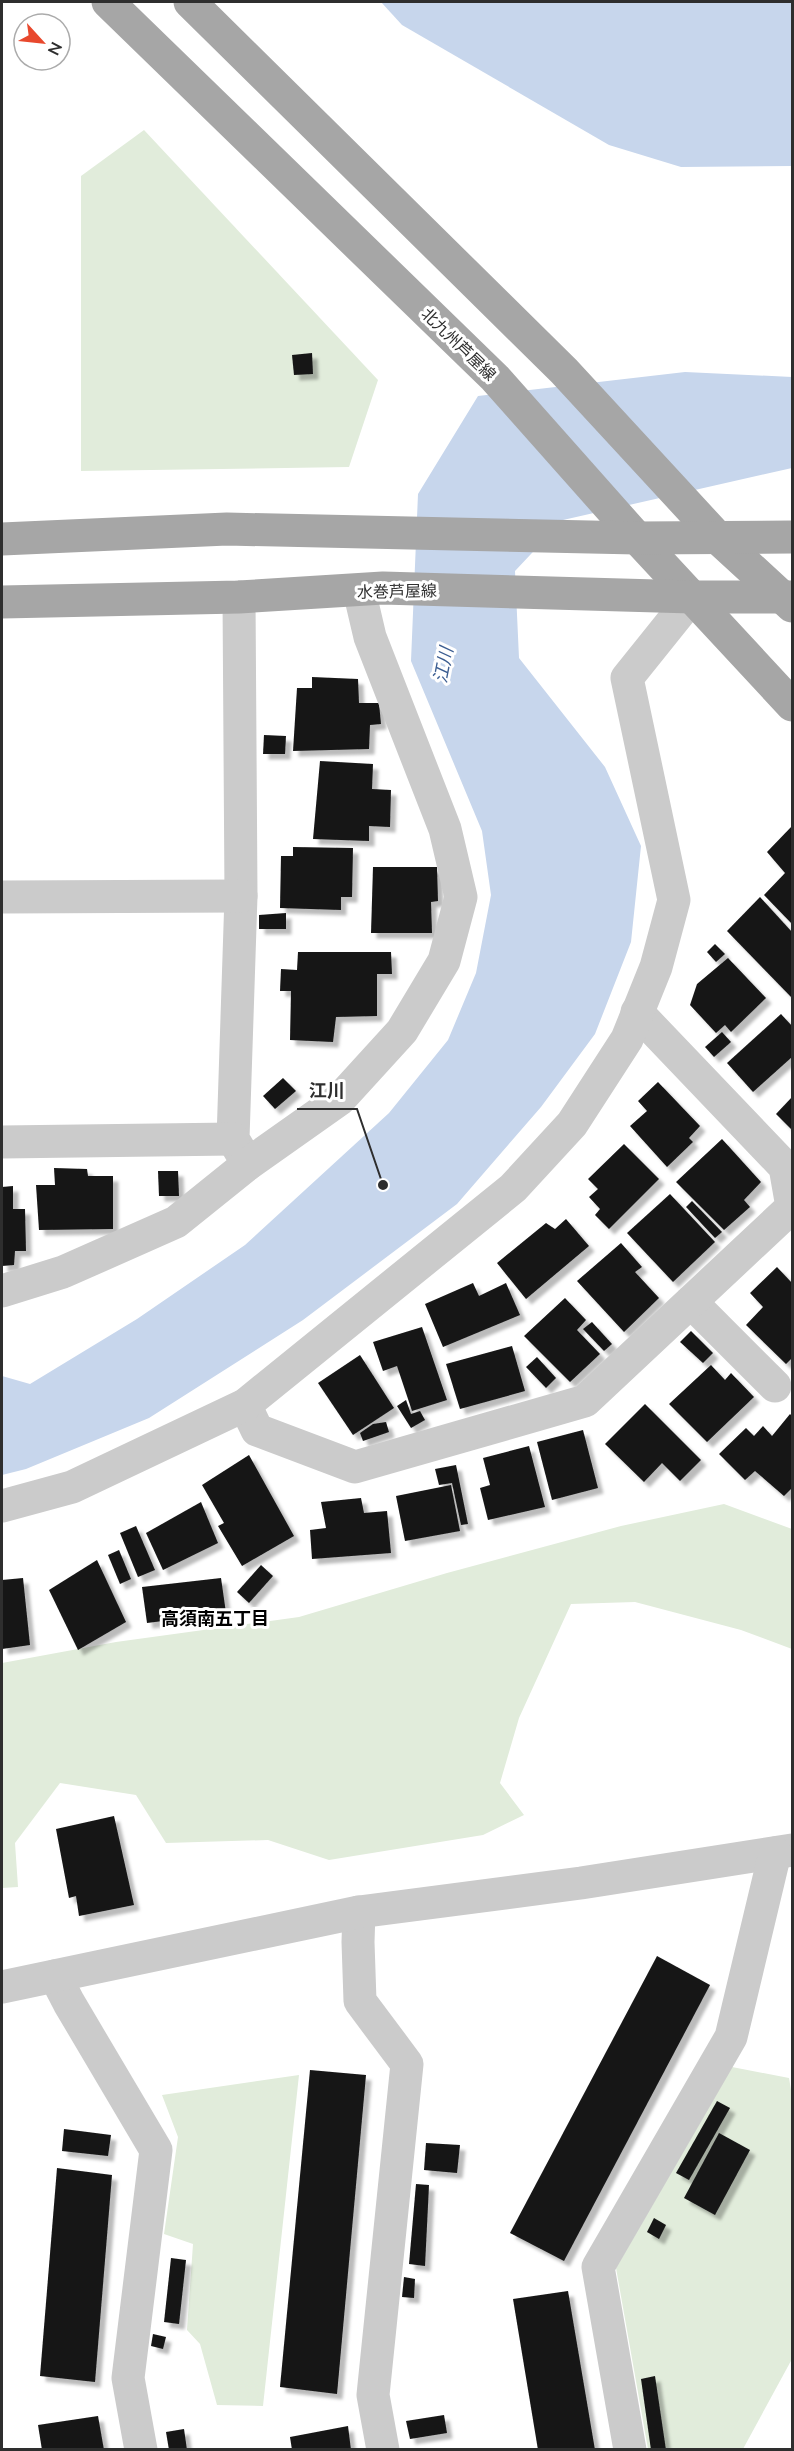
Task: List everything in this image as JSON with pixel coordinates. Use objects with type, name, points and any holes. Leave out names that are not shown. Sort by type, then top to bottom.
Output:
[{"type":"main road","name":"北九州芦屋線","points":[[108,2],[495,378],[627,527],[792,705]]},
{"type":"main road","points":[[190,2],[564,371],[718,539],[789,600]]},
{"type":"main road","points":[[2,539],[227,529],[545,536],[627,527],[718,539],[792,537]]},
{"type":"main road","name":"水巻芦屋線","points":[[2,602],[239,597],[371,589],[789,600]]},
{"type":"street","points":[[2,1292],[63,1272],[176,1222],[241,1152],[340,1099],[402,1031],[444,961],[461,897],[445,829],[370,637],[371,589]]},
{"type":"street","points":[[239,597],[241,1152]]},
{"type":"street","points":[[2,1506],[72,1486],[245,1404],[513,1188],[572,1124],[627,1039],[656,967],[674,900],[627,678],[692,597]]},
{"type":"street","points":[[2,897],[241,896]]},
{"type":"street","points":[[245,1404],[257,1430],[354,1467],[585,1401],[792,1208],[785,1167],[638,1012]]},
{"type":"street","points":[[2,1142],[241,1152]]},
{"type":"street","points":[[691,1302],[774,1386]]},
{"type":"street","points":[[2,1988],[359,1912],[581,1883],[784,1851],[731,2037],[598,2267],[630,2450]]},
{"type":"street","points":[[359,1912],[357,1942],[360,2001],[407,2064],[373,2394],[383,2450]]},
{"type":"street","points":[[55,1976],[156,2150],[128,2378],[141,2450]]},
{"type":"green space","points":[[144,130],[378,380],[349,467],[81,471],[81,176]]},
{"type":"green space","points":[[724,1504],[792,1529],[792,1649],[741,1630],[635,1602],[571,1604],[519,1718],[500,1783],[524,1815],[483,1835],[329,1860],[268,1840],[166,1843],[136,1795],[60,1783],[15,1843],[18,1887],[2,1888],[2,1663],[116,1642],[299,1617],[447,1573],[621,1526]]},
{"type":"green space","points":[[732,2067],[789,2078],[792,2096],[792,2359],[743,2449],[648,2449],[616,2268]]},
{"type":"green space","points":[[299,2075],[263,2406],[217,2405],[200,2344],[187,2330],[193,2244],[164,2234],[178,2137],[162,2095]]},
{"type":"water","points":[[381,2],[792,2],[792,166],[681,167],[609,145],[402,25]]},
{"type":"water","points":[[685,372],[792,377],[792,468],[563,520],[515,571],[519,658],[605,767],[641,846],[631,942],[595,1034],[541,1107],[457,1204],[303,1320],[149,1418],[26,1469],[2,1475],[2,1376],[30,1384],[137,1319],[245,1245],[389,1113],[448,1040],[476,973],[491,895],[482,831],[411,661],[418,494],[478,396]]},
{"type":"building","points":[[312,353],[313,374],[294,375],[292,355]]},
{"type":"building","points":[[312,677],[358,679],[359,703],[379,703],[381,724],[370,725],[369,749],[293,751],[297,688],[312,688]]},
{"type":"building","points":[[264,735],[286,736],[285,754],[263,754]]},
{"type":"building","points":[[320,761],[373,764],[372,789],[391,790],[390,827],[369,826],[369,841],[313,839]]},
{"type":"building","points":[[792,826],[792,924],[764,895],[785,873],[767,852]]},
{"type":"building","points":[[293,847],[353,848],[352,897],[341,897],[341,910],[280,908],[281,856],[293,856]]},
{"type":"building","points":[[373,867],[437,867],[438,901],[431,902],[432,933],[371,933]]},
{"type":"building","points":[[760,897],[792,932],[792,998],[727,931]]},
{"type":"building","points":[[286,913],[286,929],[259,929],[259,915]]},
{"type":"building","points":[[715,944],[725,954],[716,962],[707,952]]},
{"type":"building","points":[[298,952],[391,952],[392,974],[377,974],[377,1016],[336,1017],[333,1042],[290,1040],[291,991],[280,991],[281,969],[297,970]]},
{"type":"building","points":[[728,958],[766,998],[731,1032],[725,1025],[716,1033],[690,1005],[697,984]]},
{"type":"building","points":[[781,1014],[792,1026],[792,1057],[753,1092],[727,1063]]},
{"type":"building","points":[[722,1032],[731,1042],[714,1057],[705,1047]]},
{"type":"building","points":[[283,1078],[296,1091],[275,1109],[263,1096]]},
{"type":"building","points":[[658,1082],[700,1126],[689,1138],[693,1142],[667,1167],[630,1126],[647,1111],[638,1101]]},
{"type":"building","points":[[792,1097],[792,1130],[776,1114]]},
{"type":"building","points":[[722,1139],[761,1182],[744,1200],[750,1207],[724,1230],[676,1182]]},
{"type":"building","points":[[624,1144],[659,1179],[609,1229],[595,1215],[600,1209],[589,1197],[598,1189],[588,1179]]},
{"type":"building","points":[[54,1168],[87,1169],[88,1176],[113,1176],[113,1229],[39,1230],[36,1185],[55,1185]]},
{"type":"building","points":[[158,1171],[178,1171],[179,1196],[159,1196]]},
{"type":"building","points":[[13,1186],[13,1209],[25,1209],[26,1251],[15,1251],[14,1265],[2,1266],[2,1187]]},
{"type":"building","points":[[670,1194],[715,1242],[673,1282],[627,1233]]},
{"type":"building","points":[[692,1201],[722,1232],[715,1238],[686,1207]]},
{"type":"building","points":[[566,1219],[589,1246],[526,1299],[497,1263],[546,1223],[555,1229]]},
{"type":"building","points":[[621,1243],[642,1267],[635,1272],[659,1298],[624,1332],[577,1281]]},
{"type":"building","points":[[777,1267],[792,1283],[792,1358],[786,1364],[746,1325],[763,1307],[750,1293]]},
{"type":"building","points":[[473,1283],[479,1296],[506,1283],[520,1315],[443,1347],[425,1304]]},
{"type":"building","points":[[565,1298],[586,1320],[577,1330],[600,1354],[570,1382],[524,1336]]},
{"type":"building","points":[[592,1322],[612,1344],[604,1351],[583,1329]]},
{"type":"building","points":[[422,1327],[447,1400],[412,1411],[397,1366],[383,1371],[373,1342]]},
{"type":"building","points":[[691,1331],[713,1353],[703,1363],[680,1342]]},
{"type":"building","points":[[512,1346],[525,1391],[460,1409],[446,1364]]},
{"type":"building","points":[[360,1355],[394,1408],[353,1435],[318,1383]]},
{"type":"building","points":[[537,1357],[556,1378],[546,1388],[526,1367]]},
{"type":"building","points":[[711,1365],[725,1380],[731,1373],[754,1397],[707,1442],[669,1404]]},
{"type":"building","points":[[406,1400],[411,1414],[420,1411],[425,1420],[411,1428],[397,1406]]},
{"type":"building","points":[[645,1404],[701,1460],[680,1481],[662,1463],[644,1482],[605,1444]]},
{"type":"building","points":[[790,1414],[792,1416],[792,1488],[784,1496],[755,1471],[745,1480],[719,1454],[746,1428],[754,1436],[763,1426],[772,1436]]},
{"type":"building","points":[[386,1422],[389,1432],[363,1441],[360,1433],[373,1424]]},
{"type":"building","points":[[583,1430],[598,1488],[552,1500],[537,1442]]},
{"type":"building","points":[[529,1446],[545,1507],[488,1520],[480,1488],[490,1485],[483,1458]]},
{"type":"building","points":[[249,1455],[294,1536],[242,1566],[218,1526],[224,1523],[202,1485]]},
{"type":"building","points":[[456,1465],[468,1524],[461,1525],[452,1483],[439,1485],[435,1469]]},
{"type":"building","points":[[451,1485],[460,1531],[405,1541],[396,1496]]},
{"type":"building","points":[[361,1498],[364,1513],[387,1511],[391,1553],[312,1559],[310,1530],[326,1528],[321,1502]]},
{"type":"building","points":[[201,1502],[218,1543],[163,1570],[146,1533]]},
{"type":"building","points":[[136,1526],[155,1570],[138,1577],[120,1533]]},
{"type":"building","points":[[119,1550],[131,1579],[120,1584],[108,1555]]},
{"type":"building","points":[[97,1560],[126,1622],[78,1650],[49,1590]]},
{"type":"building","points":[[261,1565],[273,1576],[249,1603],[237,1592]]},
{"type":"building","points":[[23,1578],[30,1645],[2,1649],[2,1580]]},
{"type":"building","points":[[221,1578],[226,1613],[147,1623],[142,1587]]},
{"type":"building","points":[[114,1816],[134,1905],[79,1916],[76,1896],[69,1898],[56,1829]]},
{"type":"building","points":[[657,1956],[710,1985],[564,2261],[510,2233]]},
{"type":"building","points":[[310,2070],[366,2075],[337,2394],[280,2387]]},
{"type":"building","points":[[717,2101],[730,2108],[689,2180],[676,2173]]},
{"type":"building","points":[[64,2129],[111,2135],[108,2156],[62,2151]]},
{"type":"building","points":[[719,2133],[750,2150],[715,2215],[684,2198]]},
{"type":"building","points":[[426,2143],[460,2145],[457,2173],[424,2170]]},
{"type":"building","points":[[57,2168],[112,2175],[95,2382],[40,2376]]},
{"type":"building","points":[[416,2184],[429,2185],[425,2266],[409,2264]]},
{"type":"building","points":[[654,2218],[666,2225],[659,2239],[647,2232]]},
{"type":"building","points":[[171,2258],[186,2260],[179,2324],[164,2322]]},
{"type":"building","points":[[404,2277],[415,2279],[414,2298],[402,2297]]},
{"type":"building","points":[[568,2291],[595,2450],[538,2450],[513,2299]]},
{"type":"building","points":[[153,2334],[166,2337],[163,2349],[151,2346]]},
{"type":"building","points":[[655,2376],[666,2450],[651,2450],[641,2379]]},
{"type":"building","points":[[444,2415],[447,2433],[410,2439],[406,2421]]},
{"type":"building","points":[[98,2416],[104,2450],[42,2450],[38,2425]]},
{"type":"building","points":[[348,2426],[351,2450],[292,2450],[290,2437]]},
{"type":"building","points":[[184,2429],[187,2450],[169,2450],[166,2432]]},
{"type":"place","name":"江川","points":[[383,1185]]},
{"type":"district","name":"高須南五丁目","points":[[215,1618]]}]
